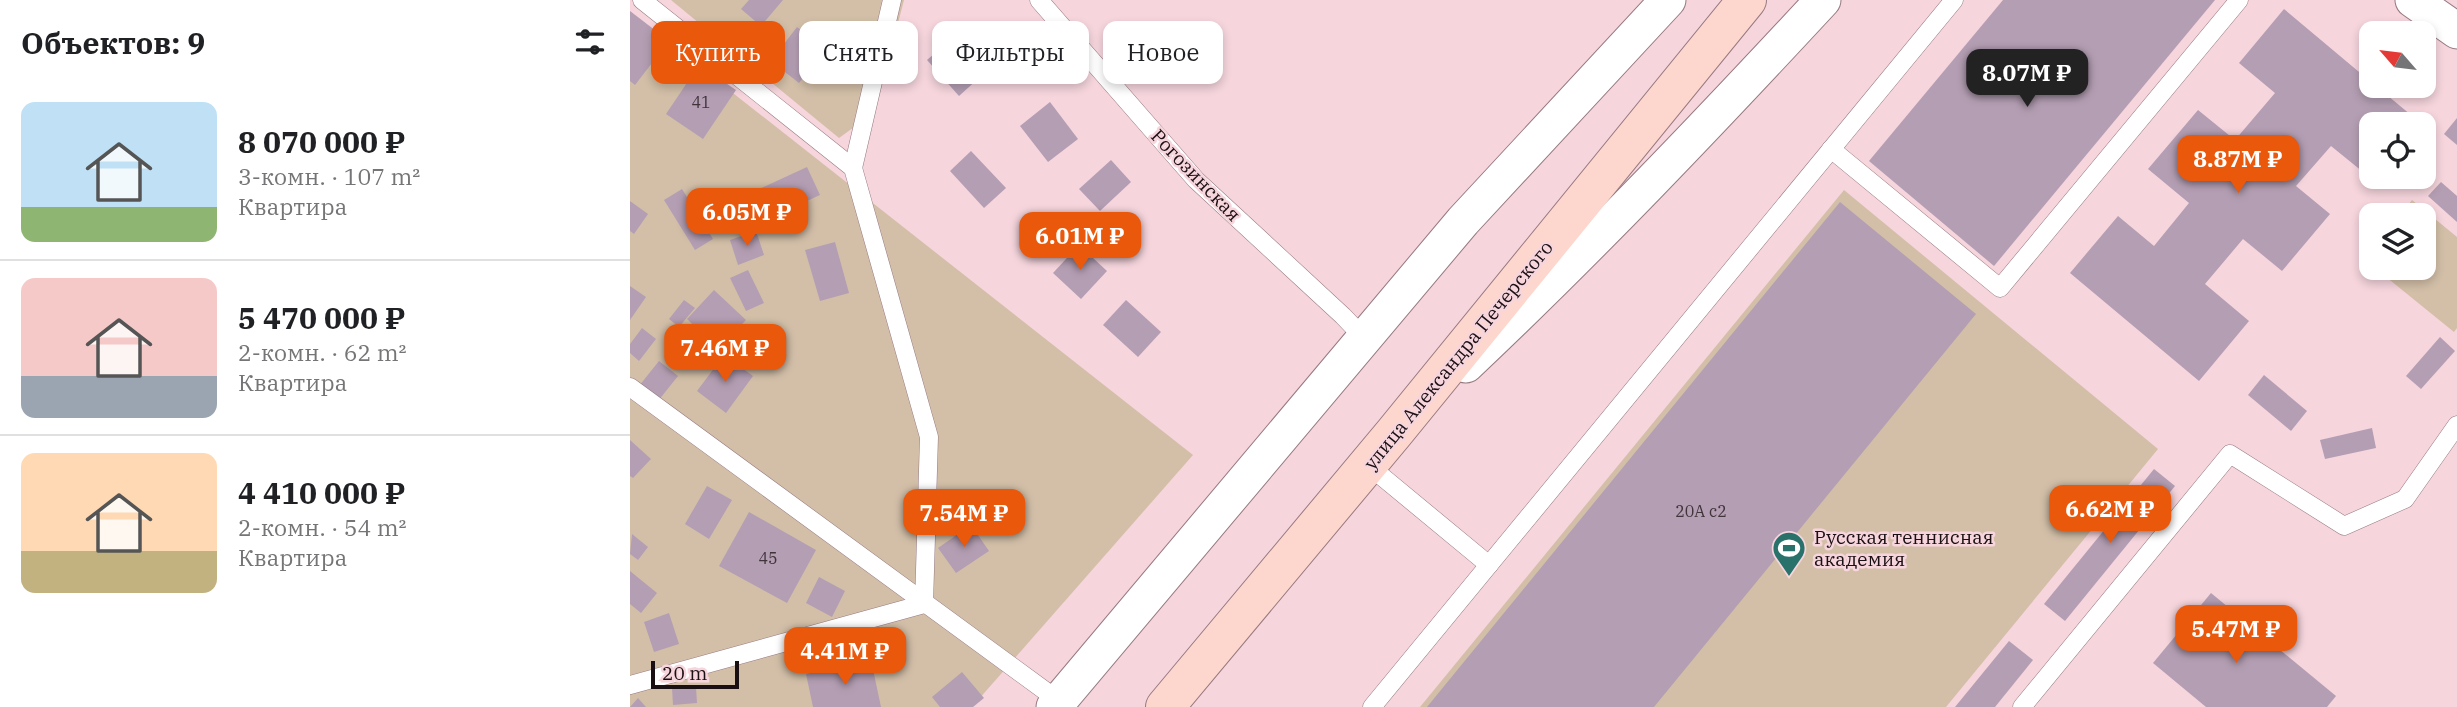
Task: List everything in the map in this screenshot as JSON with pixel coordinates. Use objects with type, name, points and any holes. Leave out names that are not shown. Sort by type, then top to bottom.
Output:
[{"type":"main road","name":"улица Александра Печерского","points":[[1166,707],[1368,465],[1747,0]]},
{"type":"street","points":[[1057,704],[1463,221],[1668,0]]},
{"type":"street","points":[[1394,433],[1541,295],[1676,159],[1823,0]]},
{"type":"street","points":[[2413,0],[2457,31]]},
{"type":"lane","points":[[642,0],[853,168]]},
{"type":"lane","points":[[892,0],[853,168],[929,438],[924,604]]},
{"type":"lane","name":"Рогозинская","points":[[1039,0],[1196,180],[1343,316],[1364,339]]},
{"type":"lane","points":[[1372,707],[1954,0]]},
{"type":"lane","points":[[1832,149],[2000,288],[2239,0]]},
{"type":"lane","points":[[630,387],[1057,704]]},
{"type":"lane","points":[[2022,707],[2230,454],[2344,526],[2405,499],[2457,425]]},
{"type":"lane","points":[[1368,465],[1489,565]]},
{"type":"lane","points":[[630,685],[924,604]]},
{"type":"shaded area","points":[[671,0],[904,0],[899,21],[799,21],[799,84],[882,84],[875,112],[839,138],[773,84],[785,84],[785,21],[697,21]]},
{"type":"shaded area","points":[[630,12],[651,29],[651,84],[722,84],[1193,455],[972,707],[630,707]]},
{"type":"shaded area","name":"Русская теннисная академия","points":[[1844,190],[2158,449],[1946,707],[1420,707]]},
{"type":"shaded area","points":[[2436,220],[2457,237],[2457,328],[2454,332],[2390,280],[2436,280]]},
{"type":"building","points":[[749,0],[783,0],[765,21],[755,21],[741,9]]},
{"type":"building","points":[[2003,0],[2215,0],[1994,266],[1869,161]]},
{"type":"building","points":[[2284,9],[2359,72],[2359,98],[2390,98],[2407,112],[2359,112],[2359,169],[2331,146],[2296,186],[2330,214],[2282,271],[2243,239],[2205,284],[2249,321],[2199,381],[2070,273],[2118,216],[2154,246],[2189,203],[2148,169],[2198,110],[2235,140],[2275,93],[2239,63]]},
{"type":"building","points":[[630,11],[651,27],[651,64],[635,85],[630,81]]},
{"type":"building","points":[[797,27],[799,29],[799,83],[785,72],[785,43]]},
{"type":"building","points":[[686,84],[727,84],[736,90],[703,139],[666,114]]},
{"type":"building","points":[[948,84],[972,84],[959,96]]},
{"type":"building","points":[[1050,102],[1078,139],[1048,162],[1020,126]]},
{"type":"building","points":[[2457,118],[2457,145],[2444,134]]},
{"type":"building","points":[[971,151],[1006,188],[984,208],[950,171]]},
{"type":"building","points":[[1111,160],[1131,182],[1100,211],[1079,189]]},
{"type":"building","points":[[807,167],[820,195],[770,218],[757,190]]},
{"type":"building","points":[[2441,182],[2457,196],[2457,222],[2428,196]]},
{"type":"building","points":[[682,189],[713,239],[695,250],[664,200]]},
{"type":"building","points":[[630,201],[648,214],[634,234],[630,231]]},
{"type":"building","points":[[1840,202],[1976,314],[1654,707],[1427,707]]},
{"type":"building","points":[[756,231],[764,255],[738,265],[730,240]]},
{"type":"building","points":[[835,242],[849,293],[820,301],[805,250]]},
{"type":"building","points":[[1079,245],[1107,271],[1081,299],[1053,273]]},
{"type":"building","points":[[748,270],[764,303],[746,311],[730,278]]},
{"type":"building","points":[[630,286],[646,297],[630,320]]},
{"type":"building","points":[[714,290],[746,320],[718,349],[687,319]]},
{"type":"building","points":[[684,300],[695,308],[679,327],[669,319]]},
{"type":"building","points":[[1126,300],[1161,332],[1138,357],[1103,325]]},
{"type":"building","points":[[642,328],[656,339],[639,361],[630,353],[630,344]]},
{"type":"building","points":[[2440,337],[2455,351],[2421,389],[2406,376]]},
{"type":"building","points":[[724,355],[753,376],[726,413],[697,391]]},
{"type":"building","points":[[659,361],[678,376],[658,401],[639,386]]},
{"type":"building","points":[[2264,375],[2307,411],[2291,431],[2248,395]]},
{"type":"building","points":[[2372,428],[2376,448],[2325,459],[2320,440]]},
{"type":"building","points":[[630,440],[651,459],[633,478],[630,476]]},
{"type":"building","points":[[2154,469],[2175,486],[2065,621],[2044,604]]},
{"type":"building","points":[[707,486],[732,500],[709,539],[685,524]]},
{"type":"building","points":[[749,512],[816,550],[787,603],[719,566]]},
{"type":"building","points":[[971,525],[989,551],[956,573],[938,548]]},
{"type":"building","points":[[632,534],[648,547],[638,560],[630,554]]},
{"type":"building","points":[[630,571],[657,593],[641,613],[630,604]]},
{"type":"building","points":[[819,577],[845,591],[832,617],[806,603]]},
{"type":"building","points":[[2211,593],[2336,696],[2327,707],[2206,707],[2153,663]]},
{"type":"building","points":[[669,613],[679,644],[654,652],[644,622]]},
{"type":"building","points":[[2009,641],[2033,660],[1995,707],[1955,707]]},
{"type":"building","points":[[871,660],[881,707],[813,707],[806,674]]},
{"type":"building","points":[[962,672],[984,698],[973,707],[940,707],[932,697]]},
{"type":"building","points":[[696,687],[697,703],[673,705],[672,688]]},
{"type":"building","points":[[638,698],[646,707],[630,707]]},
{"type":"place","name":"Русская теннисная академия","points":[[1789,578]]}]
